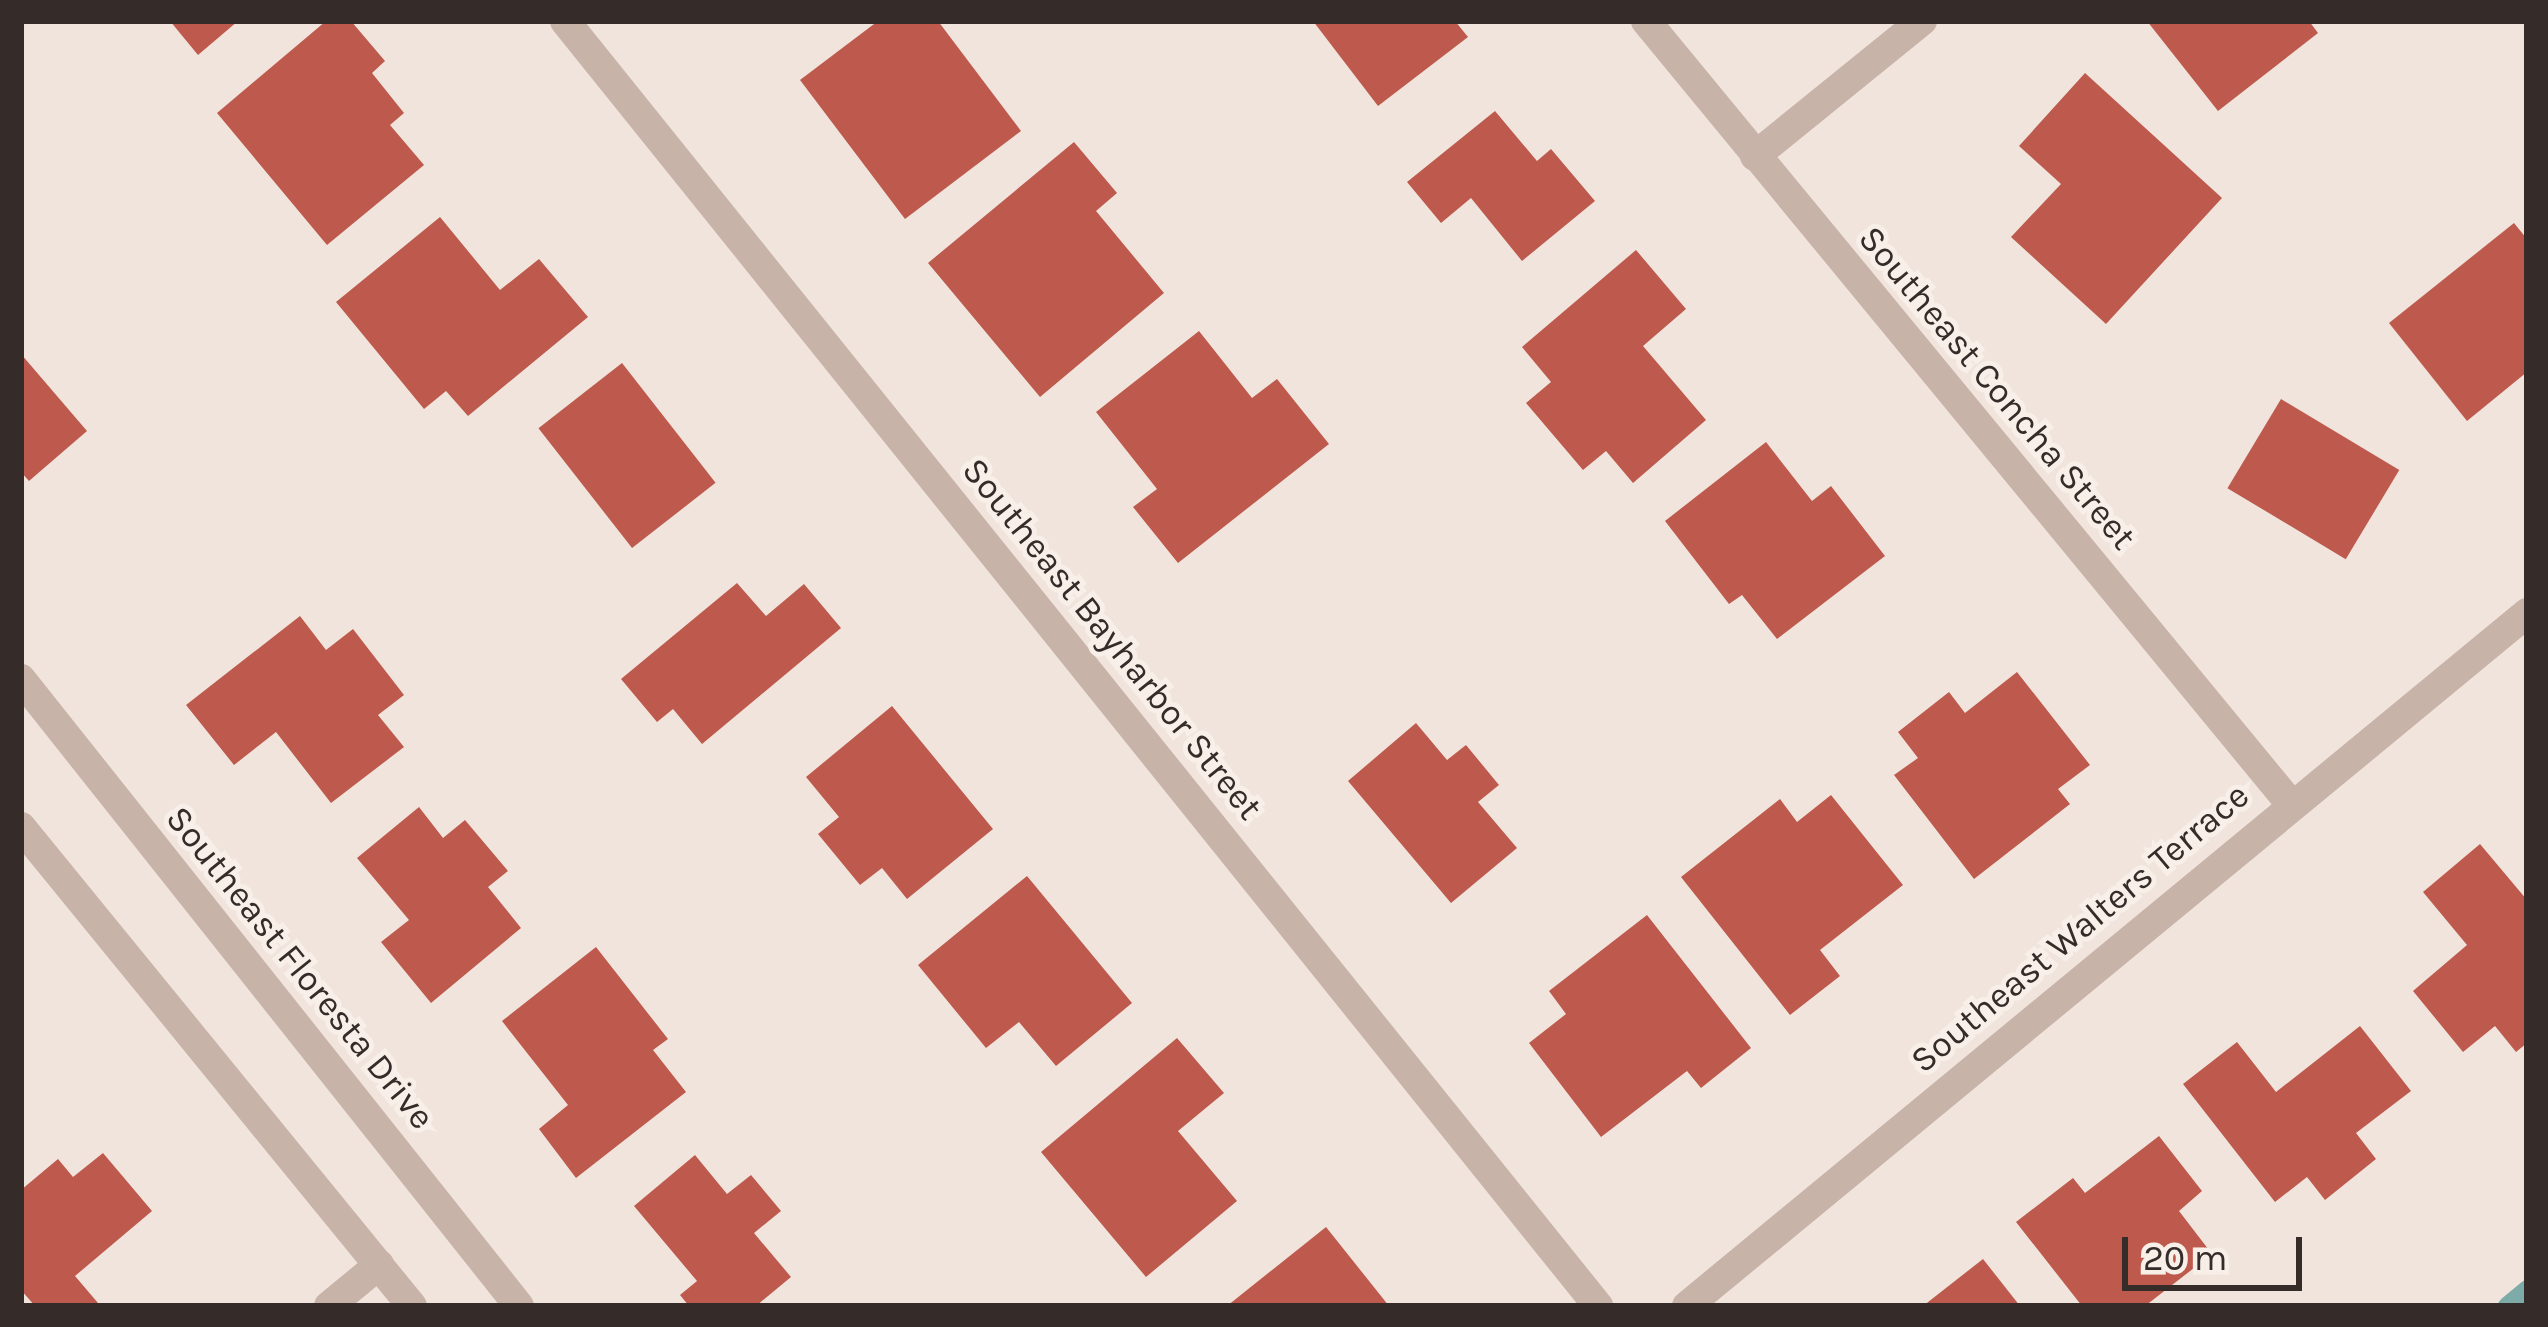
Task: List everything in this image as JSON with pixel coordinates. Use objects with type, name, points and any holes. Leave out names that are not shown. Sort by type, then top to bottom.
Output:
[{"type":"street","name":"Southeast Bayharbor Street","points":[[565,21],[1598,1306]]},
{"type":"street","name":"Southeast Concha Street","points":[[1646,21],[2290,803]]},
{"type":"street","points":[[1755,156],[1922,21]]},
{"type":"street","name":"Southeast Walters Terrace","points":[[1687,1306],[2290,803],[2527,613]]},
{"type":"street","name":"Southeast Floresta Drive","points":[[21,679],[519,1306]]},
{"type":"street","points":[[21,827],[412,1306]]},
{"type":"street","points":[[329,1306],[379,1265]]},
{"type":"building","points":[[170,21],[238,21],[198,55]]},
{"type":"building","points":[[326,21],[351,21],[385,61],[372,73],[404,113],[390,125],[424,165],[327,245],[217,113]]},
{"type":"building","points":[[878,21],[938,21],[1021,131],[905,219],[800,80]]},
{"type":"building","points":[[1313,21],[1455,21],[1468,37],[1378,106]]},
{"type":"building","points":[[2147,21],[2309,21],[2318,33],[2218,111]]},
{"type":"building","points":[[2085,73],[2222,198],[2106,324],[2011,237],[2061,184],[2019,146]]},
{"type":"building","points":[[1495,111],[1537,161],[1551,149],[1595,201],[1522,261],[1471,198],[1441,223],[1407,182]]},
{"type":"building","points":[[1074,142],[1117,193],[1096,211],[1164,293],[1040,397],[928,263]]},
{"type":"building","points":[[440,217],[500,290],[539,259],[588,317],[468,416],[446,391],[424,409],[336,302]]},
{"type":"building","points":[[2514,223],[2527,239],[2527,372],[2467,421],[2389,323]]},
{"type":"building","points":[[1636,250],[1686,309],[1643,346],[1706,420],[1633,483],[1606,451],[1583,470],[1526,403],[1551,382],[1522,347]]},
{"type":"building","points":[[1199,331],[1252,398],[1277,379],[1329,444],[1178,563],[1133,507],[1157,489],[1096,412]]},
{"type":"building","points":[[21,354],[87,431],[29,481],[21,472]]},
{"type":"building","points":[[622,363],[716,483],[632,548],[538,428]]},
{"type":"building","points":[[2281,399],[2399,470],[2346,559],[2227,488]]},
{"type":"building","points":[[1766,442],[1812,501],[1831,486],[1885,556],[1777,639],[1742,595],[1729,604],[1665,521]]},
{"type":"building","points":[[737,583],[766,616],[804,584],[841,628],[702,744],[673,709],[657,722],[621,679]]},
{"type":"building","points":[[300,616],[326,650],[353,629],[404,695],[378,715],[404,747],[331,803],[276,732],[234,765],[186,705]]},
{"type":"building","points":[[2017,672],[2090,765],[2058,789],[2070,804],[1974,879],[1894,775],[1918,758],[1898,732],[1949,692],[1965,713]]},
{"type":"building","points":[[892,706],[993,829],[907,899],[882,868],[860,885],[818,834],[839,817],[806,777]]},
{"type":"building","points":[[1416,723],[1447,760],[1466,745],[1499,785],[1478,802],[1517,848],[1451,903],[1348,781]]},
{"type":"building","points":[[1831,795],[1903,885],[1820,950],[1840,976],[1790,1015],[1681,877],[1780,799],[1797,822]]},
{"type":"building","points":[[419,807],[443,838],[465,820],[508,871],[488,887],[521,928],[431,1003],[381,942],[409,920],[357,858]]},
{"type":"building","points":[[2480,844],[2527,900],[2527,1043],[2516,1052],[2495,1026],[2463,1052],[2413,991],[2467,945],[2423,892]]},
{"type":"building","points":[[1027,876],[1132,1003],[1056,1066],[1019,1022],[986,1048],[918,965]]},
{"type":"building","points":[[1647,915],[1751,1048],[1701,1088],[1687,1071],[1601,1137],[1529,1043],[1566,1014],[1549,991]]},
{"type":"building","points":[[596,947],[668,1039],[653,1050],[686,1092],[576,1178],[539,1129],[568,1105],[502,1021]]},
{"type":"building","points":[[2360,1026],[2411,1091],[2356,1133],[2376,1159],[2325,1200],[2307,1177],[2275,1202],[2183,1084],[2237,1042],[2276,1092]]},
{"type":"building","points":[[1177,1038],[1224,1093],[1178,1131],[1237,1201],[1146,1277],[1041,1152]]},
{"type":"building","points":[[2159,1136],[2202,1191],[2179,1211],[2212,1254],[2145,1306],[2082,1306],[2016,1222],[2073,1178],[2085,1193]]},
{"type":"building","points":[[103,1153],[152,1211],[75,1276],[98,1303],[35,1306],[21,1290],[21,1190],[58,1159],[73,1177]]},
{"type":"building","points":[[695,1155],[727,1194],[751,1175],[781,1211],[754,1233],[791,1277],[756,1306],[689,1306],[680,1295],[697,1281],[634,1206]]},
{"type":"building","points":[[1326,1227],[1389,1306],[1227,1306]]},
{"type":"building","points":[[1983,1259],[2020,1306],[1923,1306]]},
{"type":"waterway","points":[[2507,1306],[2527,1289]]}]
